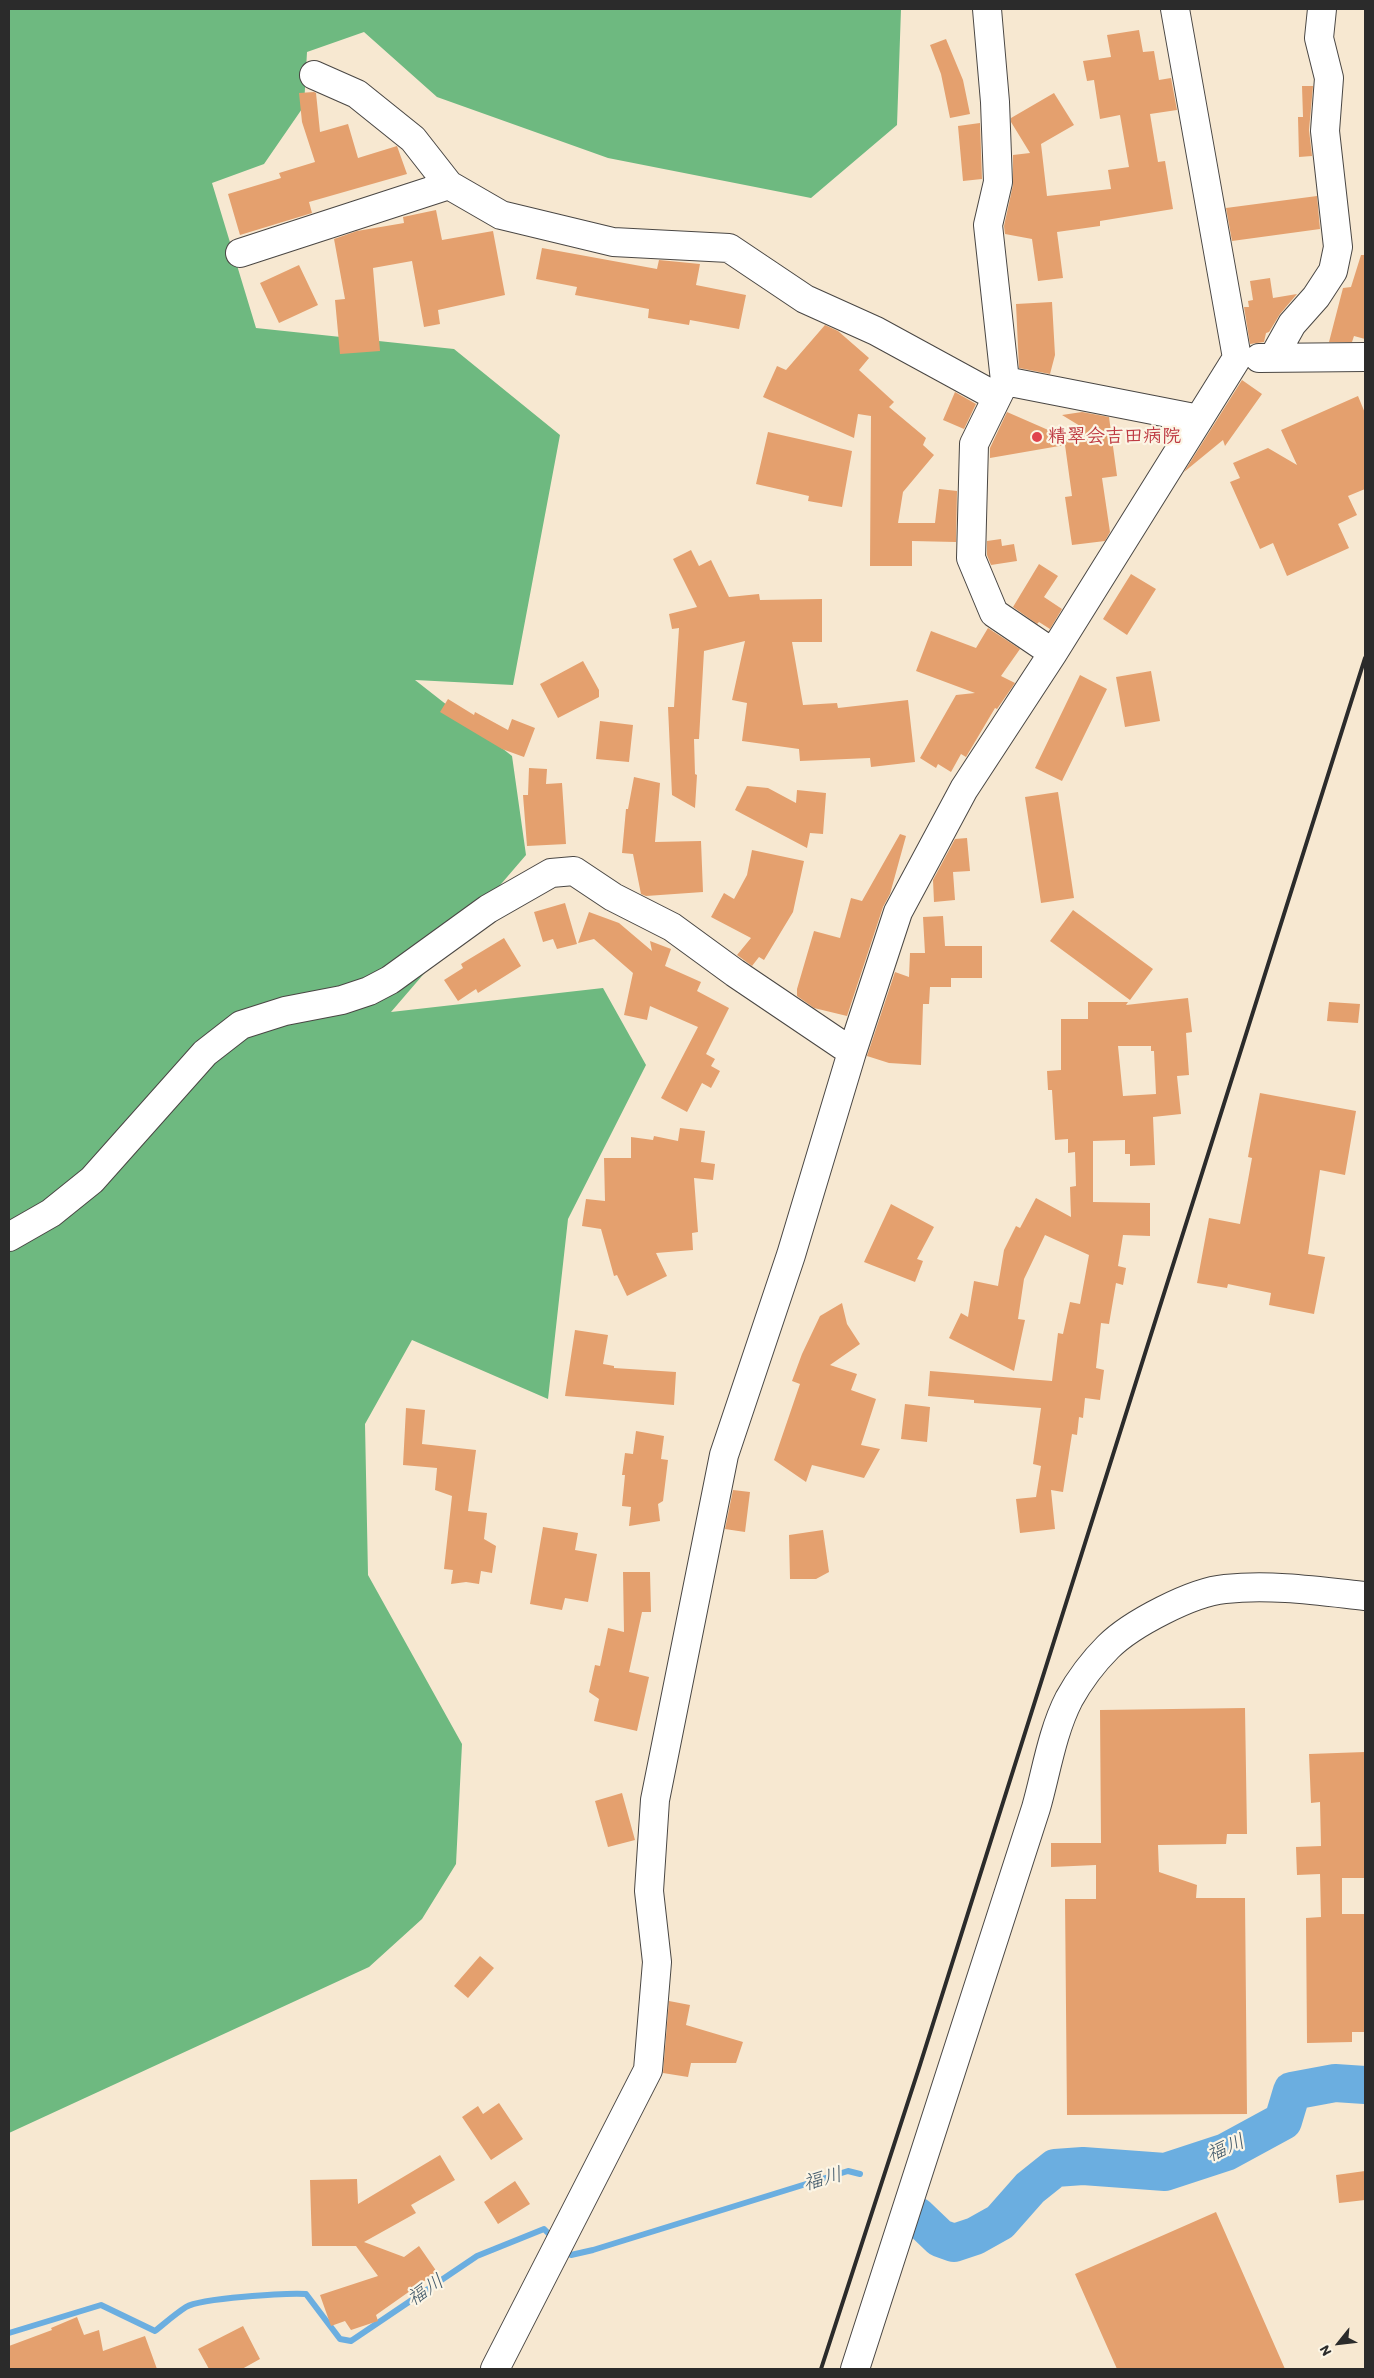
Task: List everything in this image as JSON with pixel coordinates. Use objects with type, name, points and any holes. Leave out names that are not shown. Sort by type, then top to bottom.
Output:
[{"type":"street","points":[[987,9],[995,102],[998,182],[988,224],[1001,389],[974,444],[971,558],[994,614],[1053,653]]},
{"type":"street","points":[[495,2369],[648,2070],[657,1962],[649,1891],[655,1800],[724,1455],[791,1255],[852,1052],[898,912],[964,789],[1053,653],[1237,358],[1175,9]]},
{"type":"street","points":[[1273,358],[1292,324],[1316,297],[1333,271],[1338,247],[1325,131],[1329,78],[1319,38],[1322,9]]},
{"type":"street","points":[[314,75],[357,94],[413,139],[449,186],[501,215],[613,242],[729,248],[806,299],[1001,389],[1199,419]]},
{"type":"street","points":[[240,253],[449,186]]},
{"type":"street","points":[[1237,358],[1365,357]]},
{"type":"street","points":[[9,1237],[51,1213],[92,1180],[205,1053],[241,1025],[285,1011],[342,1000],[369,991],[390,980],[488,909],[551,873],[574,871],[613,897],[672,927],[735,973],[852,1052]]},
{"type":"street","points":[[855,2369],[1036,1808],[1058,1730],[1069,1700],[1085,1674],[1108,1646],[1163,1611],[1191,1597],[1223,1589],[1260,1587],[1365,1596]]},
{"type":"green space","points":[[9,9],[901,9],[897,125],[811,198],[608,158],[437,97],[364,32],[307,52],[304,106],[264,164],[212,183],[256,328],[454,349],[560,435],[513,685],[415,680],[512,756],[526,855],[391,1012],[603,988],[646,1065],[568,1219],[548,1399],[412,1340],[365,1424],[368,1575],[462,1744],[456,1864],[422,1919],[369,1967],[9,2133]]},
{"type":"building","points":[[1139,30],[1143,52],[1154,51],[1159,80],[1171,78],[1177,110],[1150,114],[1158,162],[1165,161],[1173,209],[1100,221],[1100,226],[1057,232],[1063,278],[1038,281],[1032,239],[1005,234],[1004,226],[1013,185],[1013,155],[1030,153],[1011,122],[1011,118],[1054,93],[1074,125],[1041,144],[1047,196],[1111,189],[1108,170],[1129,167],[1120,115],[1100,119],[1094,80],[1087,81],[1083,61],[1111,57],[1107,35]]},
{"type":"building","points":[[946,39],[963,80],[970,114],[950,118],[941,74],[930,45]]},
{"type":"building","points":[[1302,86],[1313,86],[1309,130],[1312,156],[1299,157],[1298,117],[1303,117]]},
{"type":"building","points":[[299,93],[316,93],[320,132],[348,124],[358,158],[397,146],[407,174],[309,202],[312,213],[240,235],[228,194],[281,178],[279,173],[315,162],[302,122]]},
{"type":"building","points":[[980,123],[982,179],[963,181],[958,126]]},
{"type":"building","points":[[1317,196],[1320,229],[1232,241],[1226,208]]},
{"type":"building","points":[[436,210],[442,240],[493,231],[505,295],[438,310],[440,324],[424,327],[412,261],[373,268],[380,351],[340,354],[335,300],[345,299],[334,239],[357,231],[404,223],[403,217]]},
{"type":"building","points":[[542,248],[657,269],[659,260],[700,264],[696,285],[746,295],[739,329],[690,320],[689,325],[648,318],[649,309],[575,295],[577,287],[536,279]]},
{"type":"building","points":[[1361,255],[1365,255],[1365,339],[1354,336],[1352,342],[1329,342],[1343,288],[1351,287]]},
{"type":"building","points":[[299,265],[318,305],[279,323],[260,283]]},
{"type":"building","points":[[1270,278],[1273,298],[1297,294],[1280,314],[1269,332],[1266,333],[1264,342],[1250,344],[1244,307],[1249,307],[1248,301],[1253,300],[1250,281]]},
{"type":"building","points":[[1052,302],[1055,355],[1050,374],[1019,368],[1016,304]]},
{"type":"building","points":[[825,325],[838,331],[869,358],[859,370],[894,402],[889,407],[926,438],[923,445],[934,455],[903,492],[898,523],[935,523],[939,489],[957,491],[956,542],[912,541],[912,566],[870,566],[871,416],[858,414],[854,438],[763,397],[777,366],[786,370]]},
{"type":"building","points":[[1242,380],[1262,394],[1225,446],[1223,440],[1184,472]]},
{"type":"building","points":[[955,392],[976,404],[964,429],[943,420]]},
{"type":"building","points":[[1358,396],[1365,413],[1365,489],[1348,496],[1357,515],[1338,524],[1349,548],[1287,576],[1273,543],[1260,549],[1230,482],[1240,478],[1233,463],[1268,448],[1297,465],[1281,430]]},
{"type":"building","points":[[1007,412],[1078,443],[1085,429],[1062,415],[1082,412],[1109,417],[1117,476],[1102,478],[1110,532],[1105,541],[1072,545],[1065,497],[1072,496],[1065,445],[990,458],[990,448]]},
{"type":"building","points":[[768,432],[852,451],[842,507],[808,501],[809,496],[756,484]]},
{"type":"building","points":[[1001,539],[1002,546],[1014,544],[1017,561],[991,565],[987,555],[987,541]]},
{"type":"building","points":[[691,550],[699,566],[711,560],[729,597],[759,594],[760,600],[822,599],[822,642],[792,642],[803,705],[837,703],[838,708],[908,700],[915,762],[871,767],[870,758],[800,761],[799,749],[742,741],[747,703],[732,700],[745,641],[704,651],[699,739],[694,739],[695,774],[697,775],[695,808],[672,795],[668,707],[674,707],[679,628],[672,629],[669,614],[697,607],[673,559]]},
{"type":"building","points":[[1039,564],[1058,576],[1044,597],[1062,609],[1050,629],[1039,622],[1037,624],[1013,607]]},
{"type":"building","points":[[1131,574],[1156,589],[1127,635],[1103,619]]},
{"type":"building","points":[[988,628],[1020,649],[1001,676],[1015,683],[997,709],[995,708],[966,757],[961,754],[951,772],[938,764],[936,768],[920,758],[956,695],[975,693],[916,671],[931,631],[976,648]]},
{"type":"building","points":[[583,661],[599,690],[599,697],[558,718],[540,684]]},
{"type":"building","points":[[1151,671],[1160,721],[1125,727],[1116,677]]},
{"type":"building","points":[[1080,675],[1107,689],[1062,781],[1035,768]]},
{"type":"building","points":[[448,699],[474,715],[475,712],[508,730],[512,719],[535,728],[524,757],[502,749],[440,712]]},
{"type":"building","points":[[600,721],[633,725],[629,762],[596,759]]},
{"type":"building","points":[[529,768],[547,769],[546,784],[562,783],[566,844],[527,846],[523,795],[528,795]]},
{"type":"building","points":[[634,777],[660,783],[655,842],[701,841],[703,892],[646,896],[641,894],[633,854],[622,853],[626,809],[628,809]]},
{"type":"building","points":[[747,786],[768,788],[796,803],[797,790],[826,793],[823,834],[810,833],[807,848],[735,810]]},
{"type":"building","points":[[1058,792],[1074,898],[1041,903],[1025,797]]},
{"type":"building","points":[[900,834],[906,836],[890,894],[883,907],[847,1016],[814,1008],[797,996],[797,989],[814,931],[840,938],[851,898],[862,901]]},
{"type":"building","points":[[967,838],[970,871],[953,872],[955,900],[934,902],[933,880],[955,839]]},
{"type":"building","points":[[752,850],[804,861],[793,912],[764,960],[759,957],[752,966],[737,955],[751,938],[711,917],[724,893],[734,899],[747,875]]},
{"type":"building","points":[[565,903],[577,944],[557,949],[553,939],[543,942],[534,912]]},
{"type":"building","points":[[1073,910],[1153,969],[1130,1000],[1050,941]]},
{"type":"building","points":[[589,912],[619,923],[652,951],[650,941],[671,949],[665,966],[701,982],[697,991],[729,1008],[706,1054],[715,1059],[711,1066],[720,1071],[711,1088],[702,1083],[687,1112],[661,1098],[698,1027],[650,1006],[647,1020],[624,1015],[633,973],[594,939],[578,943]]},
{"type":"building","points":[[943,916],[945,946],[982,946],[982,978],[951,978],[951,987],[930,987],[929,1004],[923,1004],[921,1065],[889,1063],[867,1056],[895,972],[909,977],[910,953],[925,953],[923,917]]},
{"type":"building","points":[[504,938],[521,966],[478,993],[476,989],[458,1001],[444,980],[463,968],[461,964]]},
{"type":"building","points":[[1188,998],[1192,1032],[1186,1033],[1189,1075],[1177,1076],[1181,1114],[1153,1117],[1155,1165],[1130,1166],[1130,1154],[1125,1154],[1125,1140],[1093,1141],[1093,1202],[1150,1203],[1150,1236],[1123,1235],[1118,1266],[1126,1268],[1123,1285],[1116,1283],[1109,1324],[1101,1323],[1096,1368],[1104,1370],[1100,1400],[1085,1398],[1083,1418],[1079,1417],[1077,1435],[1072,1434],[1063,1492],[1051,1490],[1055,1529],[1020,1533],[1016,1499],[1036,1497],[1041,1466],[1033,1464],[1041,1408],[974,1403],[974,1400],[928,1396],[930,1371],[1052,1381],[1058,1333],[1063,1334],[1070,1302],[1080,1304],[1089,1255],[1045,1235],[1024,1279],[1018,1319],[1025,1320],[1014,1371],[949,1338],[961,1313],[968,1317],[974,1281],[998,1286],[1004,1250],[1016,1226],[1020,1228],[1036,1198],[1071,1217],[1070,1187],[1076,1186],[1075,1152],[1068,1153],[1068,1139],[1055,1140],[1052,1090],[1048,1090],[1047,1071],[1061,1070],[1061,1019],[1088,1019],[1088,1002],[1128,1002],[1126,1005]],"holes":[[[1118,1046],[1151,1046],[1151,1051],[1154,1051],[1156,1094],[1123,1096]]]},
{"type":"building","points":[[1329,1002],[1360,1004],[1358,1023],[1327,1021]]},
{"type":"building","points":[[1260,1093],[1356,1111],[1345,1175],[1320,1170],[1308,1254],[1325,1257],[1314,1314],[1269,1305],[1271,1293],[1228,1284],[1227,1288],[1197,1283],[1209,1218],[1240,1224],[1252,1158],[1248,1157]]},
{"type":"building","points":[[680,1128],[705,1131],[701,1162],[715,1164],[713,1180],[694,1178],[698,1232],[692,1233],[693,1250],[656,1253],[667,1276],[627,1296],[617,1275],[614,1276],[601,1229],[582,1226],[586,1199],[605,1201],[604,1158],[631,1158],[631,1137],[653,1140],[654,1136],[678,1141]]},
{"type":"building","points":[[891,1204],[934,1227],[917,1259],[923,1261],[915,1282],[864,1262]]},
{"type":"building","points":[[842,1303],[847,1324],[860,1344],[830,1365],[857,1374],[851,1390],[876,1399],[861,1445],[880,1449],[864,1478],[812,1465],[806,1482],[774,1460],[800,1384],[792,1381],[802,1354],[820,1316]]},
{"type":"building","points":[[575,1330],[608,1335],[603,1364],[614,1366],[614,1368],[676,1372],[674,1405],[565,1396]]},
{"type":"building","points":[[905,1404],[930,1407],[927,1442],[901,1439]]},
{"type":"building","points":[[406,1408],[425,1410],[422,1444],[476,1450],[468,1511],[487,1513],[484,1539],[496,1546],[492,1573],[481,1571],[479,1584],[466,1582],[451,1584],[453,1570],[444,1569],[452,1496],[435,1490],[437,1468],[403,1465]]},
{"type":"building","points":[[636,1431],[664,1436],[661,1459],[668,1460],[663,1501],[658,1504],[660,1521],[629,1526],[631,1507],[622,1506],[625,1475],[622,1475],[625,1453],[633,1454]]},
{"type":"building","points":[[733,1490],[750,1492],[745,1532],[725,1529]]},
{"type":"building","points":[[543,1527],[578,1533],[575,1550],[597,1554],[588,1602],[565,1598],[562,1610],[530,1604]]},
{"type":"building","points":[[823,1530],[829,1572],[816,1579],[790,1579],[789,1535]]},
{"type":"building","points":[[623,1572],[650,1572],[651,1612],[642,1612],[629,1672],[649,1677],[637,1731],[594,1721],[599,1699],[589,1692],[595,1665],[600,1666],[608,1628],[624,1632]]},
{"type":"building","points":[[1245,1708],[1247,1834],[1227,1834],[1226,1844],[1158,1845],[1159,1872],[1197,1885],[1196,1898],[1245,1898],[1247,2114],[1067,2115],[1065,1899],[1096,1899],[1096,1865],[1051,1867],[1051,1843],[1101,1843],[1100,1710]]},
{"type":"building","points":[[1365,1752],[1365,1878],[1342,1878],[1342,1914],[1365,1914],[1365,2032],[1352,2032],[1352,2042],[1307,2043],[1306,1918],[1321,1917],[1320,1874],[1297,1875],[1296,1847],[1321,1846],[1320,1802],[1311,1803],[1309,1754]]},
{"type":"building","points":[[622,1793],[635,1840],[608,1847],[595,1801]]},
{"type":"building","points":[[480,1956],[494,1968],[468,1998],[454,1986]]},
{"type":"building","points":[[669,2001],[690,2005],[686,2025],[743,2042],[736,2063],[691,2063],[688,2077],[663,2073]]},
{"type":"building","points":[[499,2103],[523,2139],[491,2160],[462,2117],[478,2106],[483,2114]]},
{"type":"building","points":[[440,2155],[455,2180],[411,2205],[416,2213],[364,2242],[404,2257],[419,2246],[437,2272],[376,2315],[378,2321],[351,2330],[345,2321],[331,2326],[320,2295],[378,2276],[356,2246],[312,2246],[310,2180],[357,2179],[358,2204]]},
{"type":"building","points":[[1365,2171],[1365,2200],[1339,2203],[1336,2175]]},
{"type":"building","points":[[515,2181],[530,2204],[498,2224],[484,2202]]},
{"type":"building","points":[[1216,2212],[1285,2369],[1117,2369],[1075,2274]]},
{"type":"building","points":[[77,2317],[84,2335],[99,2330],[103,2351],[145,2336],[157,2369],[9,2369],[9,2346],[52,2330],[51,2328]]},
{"type":"building","points":[[243,2326],[260,2359],[242,2369],[209,2369],[198,2349]]},
{"type":"waterway","name":"福川","points":[[917,2216],[940,2238],[954,2243],[975,2236],[1000,2222],[1030,2188],[1055,2168],[1083,2166],[1165,2172],[1226,2152],[1283,2121],[1292,2091],[1335,2083],[1365,2085]]},
{"type":"waterway","name":"福川","points":[[564,2249],[571,2255],[593,2250],[848,2171],[860,2174]]},
{"type":"waterway","name":"福川","points":[[9,2333],[101,2305],[155,2331],[186,2307],[195,2304],[244,2297],[306,2294],[340,2339],[351,2341],[477,2256],[544,2229],[554,2239]]},
{"type":"railway","points":[[821,2369],[919,2068],[1365,658]]},
{"type":"place","name":"精翠会吉田病院","points":[[1037,437]]}]
